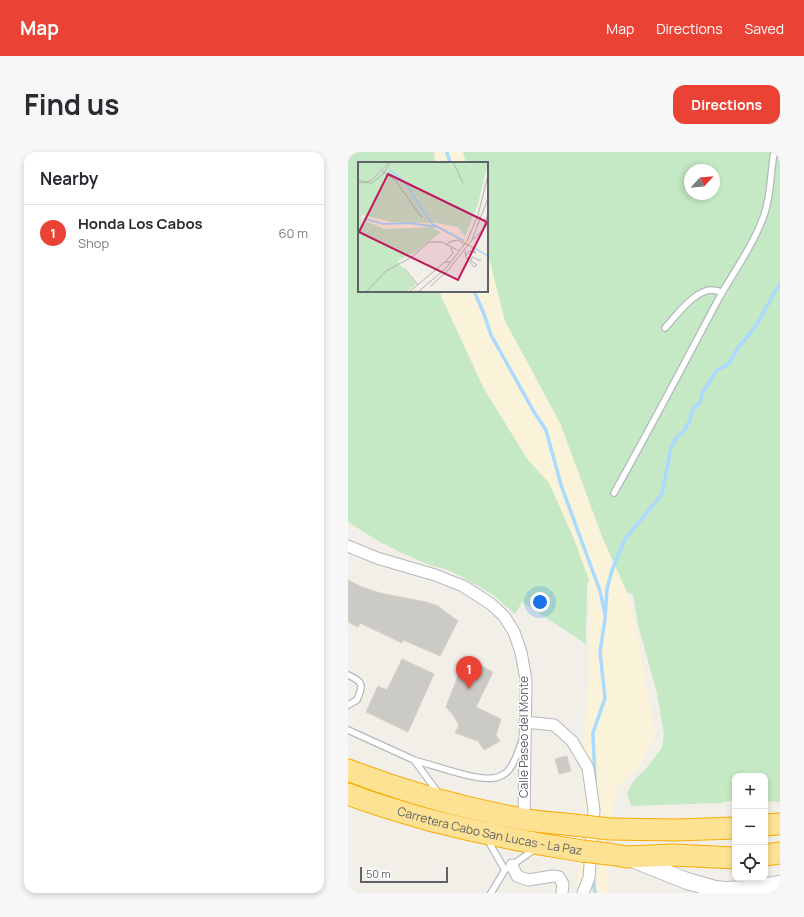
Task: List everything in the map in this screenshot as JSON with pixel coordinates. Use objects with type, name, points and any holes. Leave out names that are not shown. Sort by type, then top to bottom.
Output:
[{"type":"highway","name":"Carretera Cabo San Lucas - La Paz","points":[[348,770],[394,787],[445,802],[524,820],[610,829],[676,830],[732,828]]},
{"type":"highway","name":"Carretera Cabo San Lucas - La Paz","points":[[348,794],[385,808],[484,834],[540,845],[618,855],[673,855],[732,858]]},
{"type":"highway","points":[[768,825],[780,824]]},
{"type":"highway","points":[[768,855],[780,853]]},
{"type":"street","name":"Calle Paseo del Monte","points":[[348,546],[377,558],[435,575],[462,586],[491,604],[504,616],[514,632],[521,652],[526,680],[524,820]]},
{"type":"street","points":[[525,722],[554,725],[572,740],[588,768],[594,810],[588,878],[583,893]]},
{"type":"street","points":[[618,855],[687,881],[714,889],[745,889],[780,884]]},
{"type":"street","points":[[508,867],[518,876],[528,880],[554,876],[559,877],[563,884],[562,893]]},
{"type":"lane","points":[[614,492],[642,443],[722,292],[750,246],[761,224],[768,203],[774,152]]},
{"type":"lane","points":[[665,328],[685,305],[696,296],[709,290],[722,292]]},
{"type":"lane","points":[[348,675],[357,679],[362,688],[357,700],[348,705]]},
{"type":"lane","points":[[348,730],[414,760],[484,779],[493,779],[507,772],[512,765],[525,734]]},
{"type":"lane","points":[[414,760],[445,802]]},
{"type":"lane","points":[[484,834],[508,867]]},
{"type":"lane","points":[[491,893],[508,867],[540,845]]},
{"type":"green space","points":[[348,152],[780,152],[780,802],[768,801],[768,773],[732,773],[732,801],[720,803],[631,806],[627,793],[634,780],[645,770],[662,748],[664,734],[657,693],[638,625],[633,594],[587,582],[586,644],[522,602],[515,614],[493,595],[462,577],[448,570],[427,564],[380,542],[348,522]]},
{"type":"sand","points":[[434,152],[463,152],[466,162],[435,162]]},
{"type":"sand","points":[[488,254],[505,321],[560,423],[603,539],[630,599],[655,736],[639,766],[617,788],[610,829],[607,873],[610,893],[576,893],[585,814],[582,772],[589,674],[589,580],[574,539],[549,483],[528,460],[484,389],[440,292],[488,292]]},
{"type":"building","points":[[348,580],[362,587],[380,593],[426,602],[438,606],[458,621],[440,656],[403,640],[402,643],[360,623],[358,627],[348,622]]},
{"type":"building","points":[[465,658],[493,672],[476,707],[501,719],[496,735],[500,741],[484,750],[478,741],[455,733],[459,725],[446,707]]},
{"type":"building","points":[[402,659],[434,674],[408,732],[366,712],[378,686],[387,690]]},
{"type":"building","points":[[567,756],[571,771],[559,774],[555,759]]},
{"type":"waterway","points":[[447,152],[450,162]]},
{"type":"waterway","points":[[595,781],[593,733],[605,698],[600,652],[605,619],[607,589],[612,570],[625,539],[662,494],[671,447],[677,437],[684,431],[690,420],[693,409],[700,402],[703,392],[717,370],[728,365],[739,346],[750,334],[780,284]]},
{"type":"waterway","points":[[474,292],[491,335],[534,412],[546,430],[561,485],[600,591],[605,614]]},
{"type":"waterway","points":[[593,878],[595,893]]},
{"type":"place","name":"Honda Los Cabos","points":[[469,689]]}]
